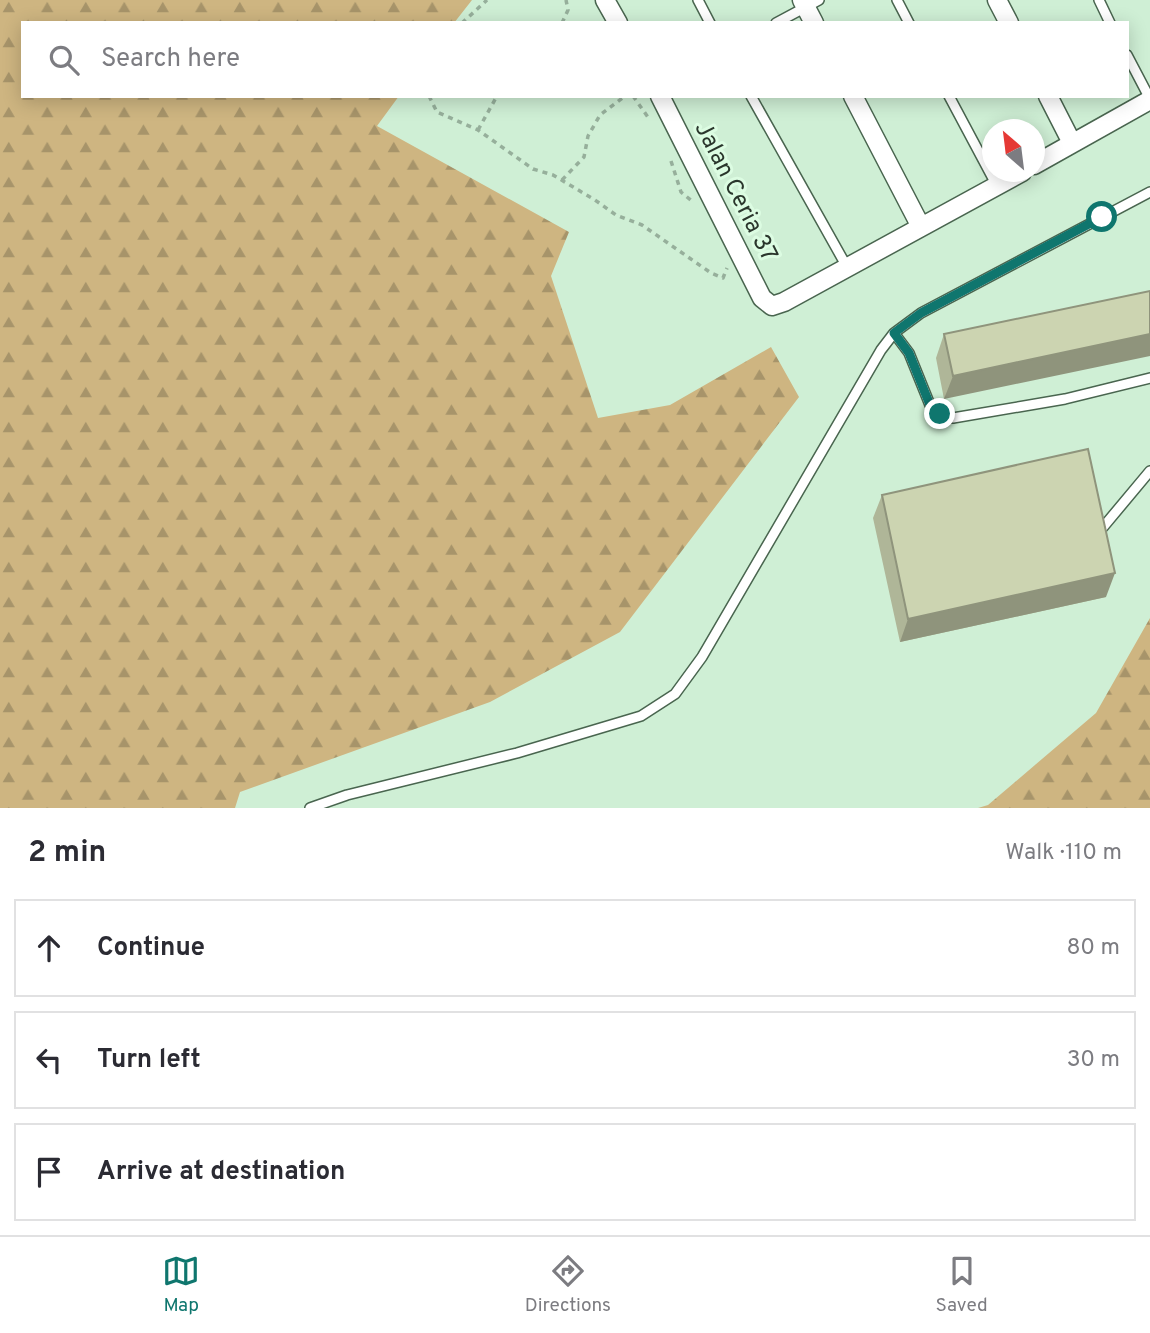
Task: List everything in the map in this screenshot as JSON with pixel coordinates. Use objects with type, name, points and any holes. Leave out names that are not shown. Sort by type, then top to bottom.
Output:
[{"type":"street","points":[[605,0],[617,21]]},
{"type":"street","points":[[997,0],[1008,21]]},
{"type":"street","name":"Jalan Ceria 37","points":[[661,98],[762,298],[772,306],[784,302],[847,267]]},
{"type":"street","points":[[854,98],[921,227]]},
{"type":"street","points":[[1049,98],[1072,143]]},
{"type":"street","points":[[1045,158],[1150,99]]},
{"type":"street","points":[[847,267],[1004,182]]},
{"type":"lane","points":[[698,0],[709,21]]},
{"type":"lane","points":[[897,0],[908,21]]},
{"type":"lane","points":[[1099,0],[1109,21]]},
{"type":"lane","points":[[780,21],[810,7]]},
{"type":"lane","points":[[1129,59],[1150,99]]},
{"type":"lane","points":[[752,98],[847,267]]},
{"type":"lane","points":[[950,98],[997,186]]},
{"type":"lane","points":[[310,808],[347,795],[592,732],[642,716],[675,694],[702,657],[843,413],[894,333],[921,313],[1150,192]]},
{"type":"lane","points":[[894,333],[909,353],[930,405],[940,414],[953,418],[1065,398],[1150,378]]},
{"type":"lane","points":[[1100,532],[1150,471]]},
{"type":"path","points":[[464,21],[487,0]]},
{"type":"path","points":[[563,21],[568,10],[566,0]]},
{"type":"path","points":[[430,98],[437,112],[478,130],[533,169],[562,180],[616,215],[642,225],[711,273],[723,278],[727,267]]},
{"type":"path","points":[[478,130],[496,98]]},
{"type":"path","points":[[562,180],[584,157],[588,136],[600,115],[622,98]]},
{"type":"path","points":[[634,98],[653,125]]},
{"type":"path","points":[[668,154],[681,192],[693,203]]},
{"type":"green space","points":[[0,0],[472,0],[456,21],[21,21],[21,98],[398,98],[377,126],[569,232],[551,276],[598,418],[670,405],[771,347],[799,397],[620,632],[490,702],[240,792],[235,808],[0,808]]},
{"type":"green space","points":[[1150,618],[1150,808],[978,808],[988,805],[1096,713]]},
{"type":"building","points":[[1150,291],[1150,334],[953,376],[944,334]]},
{"type":"building","points":[[1088,449],[1115,573],[908,619],[882,495]]},
{"type":"route","points":[[940,414],[930,405],[909,353],[894,333],[921,313],[1102,217]]}]
